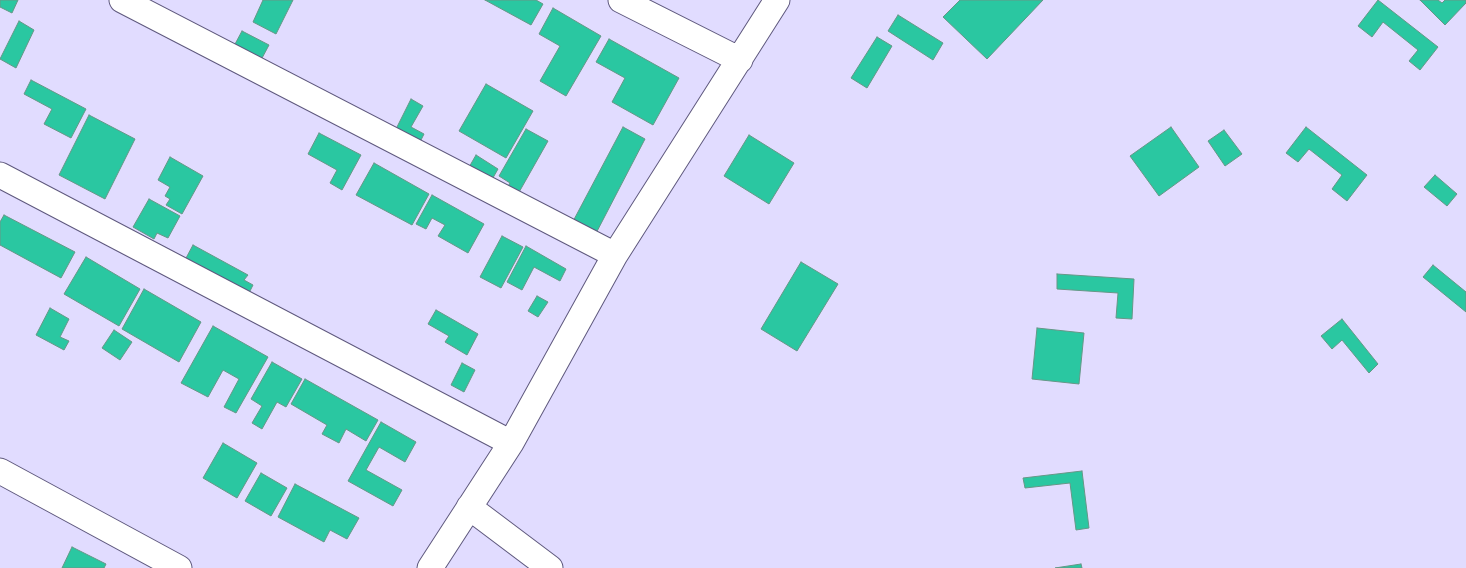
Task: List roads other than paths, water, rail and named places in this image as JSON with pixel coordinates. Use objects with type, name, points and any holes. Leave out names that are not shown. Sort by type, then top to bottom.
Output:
[{"type":"street","points":[[122,0],[615,255]]},
{"type":"street","points":[[621,0],[740,60]]},
{"type":"street","points":[[430,568],[510,443],[615,255],[777,0]]},
{"type":"street","points":[[0,175],[510,443]]},
{"type":"street","points":[[0,471],[179,568]]},
{"type":"street","points":[[470,507],[550,568]]}]
